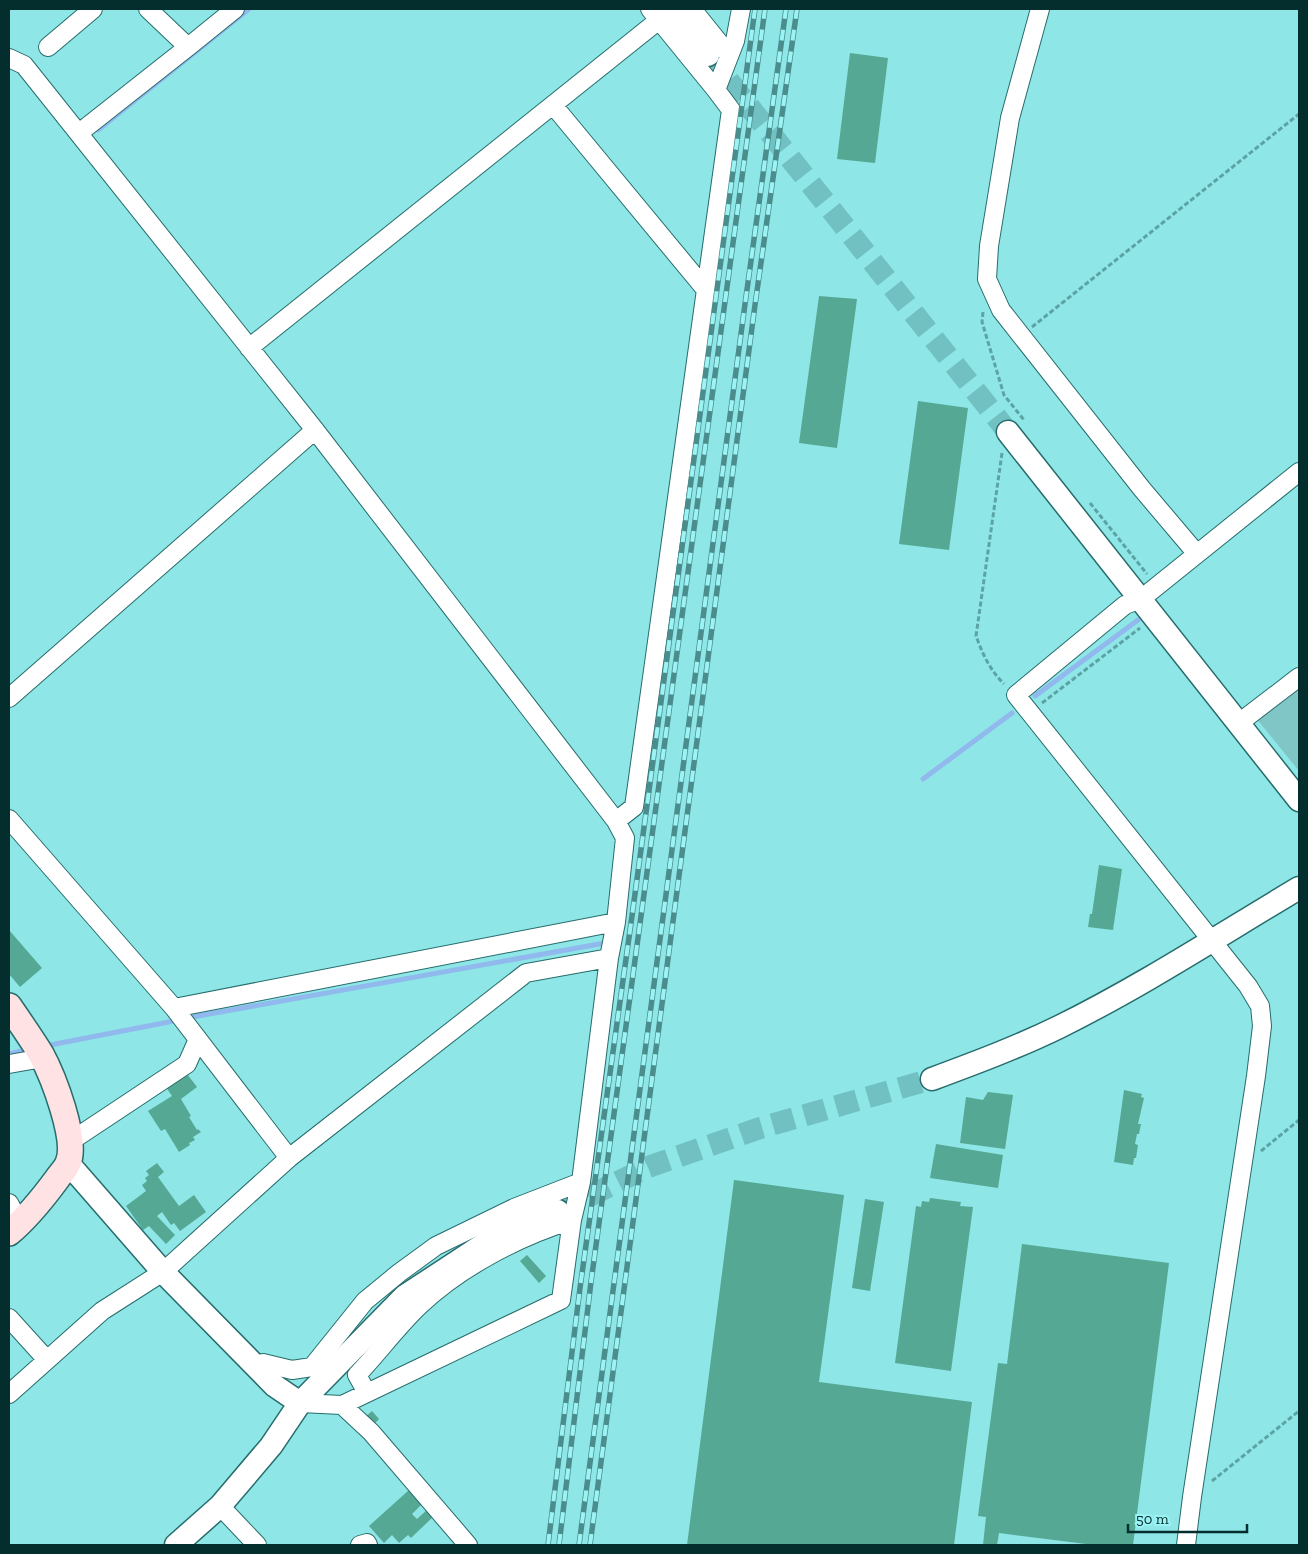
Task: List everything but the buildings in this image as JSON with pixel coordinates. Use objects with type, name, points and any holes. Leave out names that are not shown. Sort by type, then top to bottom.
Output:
[{"type":"main road","points":[[9,1006],[38,1050],[52,1076],[66,1120],[69,1152],[12,1220]]},
{"type":"street","points":[[48,47],[93,9]]},
{"type":"street","points":[[148,9],[188,47]]},
{"type":"street","points":[[78,133],[235,9]]},
{"type":"street","points":[[692,9],[719,55],[716,90]]},
{"type":"street","points":[[719,55],[735,40],[740,9]]},
{"type":"street","points":[[1040,9],[1010,118],[989,246],[987,279],[1000,310],[1022,335],[1142,489],[1197,554]]},
{"type":"street","points":[[660,13],[719,55]]},
{"type":"street","points":[[616,821],[634,807],[731,110],[660,13]]},
{"type":"street","points":[[249,348],[553,105],[660,13]]},
{"type":"street","points":[[9,58],[24,65],[315,430],[616,821],[625,838],[616,922],[609,958],[581,1182],[565,1216],[561,1300],[342,1405],[300,1403],[275,1386],[164,1272],[69,1152],[187,1064],[198,1039]]},
{"type":"street","points":[[553,105],[706,290]]},
{"type":"street","points":[[1018,429],[1149,593],[1154,617],[1299,800]]},
{"type":"street","points":[[9,698],[315,430]]},
{"type":"street","points":[[1186,1545],[1262,1026],[1260,1006],[1248,986],[1210,941],[1016,695],[1125,604],[1149,593],[1299,472]]},
{"type":"street","points":[[1239,723],[1299,677]]},
{"type":"street","points":[[9,819],[174,1008],[289,1158]]},
{"type":"street","points":[[932,1079],[1009,1050],[1059,1027],[1130,988],[1299,888]]},
{"type":"street","points":[[174,1008],[616,922]]},
{"type":"street","points":[[9,1394],[102,1311],[164,1272],[289,1158],[526,973],[609,958]]},
{"type":"street","points":[[9,1064],[38,1050]]},
{"type":"street","points":[[257,1368],[262,1363],[292,1370],[312,1367],[365,1301],[436,1246],[514,1208],[581,1182]]},
{"type":"street","points":[[367,1393],[357,1375],[418,1306],[457,1275],[565,1216]]},
{"type":"street","points":[[176,1545],[220,1506],[270,1446],[300,1403],[405,1296],[498,1235],[565,1216]]},
{"type":"street","points":[[9,1318],[47,1360]]},
{"type":"street","points":[[342,1405],[371,1432],[468,1545]]},
{"type":"street","points":[[220,1506],[257,1545]]},
{"type":"street","points":[[360,1545],[367,1543],[368,1545]]},
{"type":"path","points":[[1022,335],[1299,114]]},
{"type":"path","points":[[987,279],[982,322],[1004,395],[1018,429]]},
{"type":"path","points":[[1008,460],[1002,452],[976,636],[985,660],[994,674],[1016,695]]},
{"type":"path","points":[[1090,502],[1149,593]]},
{"type":"path","points":[[1030,712],[1154,617]]},
{"type":"path","points":[[1241,1166],[1299,1120]]},
{"type":"path","points":[[1192,1496],[1299,1411]]},
{"type":"shaded area","points":[[1299,673],[1299,771],[1248,708]]},
{"type":"waterway","points":[[98,130],[249,9]]},
{"type":"waterway","points":[[1035,696],[1138,620]]},
{"type":"waterway","points":[[923,779],[1012,713]]},
{"type":"waterway","points":[[187,1018],[605,943]]},
{"type":"waterway","points":[[45,1046],[179,1020]]},
{"type":"waterway","points":[[9,1054],[29,1049]]},
{"type":"tunnel","points":[[708,55],[1008,432]]},
{"type":"tunnel","points":[[559,1211],[648,1167],[760,1128],[932,1079]]},
{"type":"railway","points":[[548,1545],[580,1288],[755,9]]},
{"type":"railway","points":[[559,1545],[591,1282],[765,9]]},
{"type":"railway","points":[[579,1545],[786,9]]},
{"type":"railway","points":[[590,1545],[755,305],[797,9]]}]
